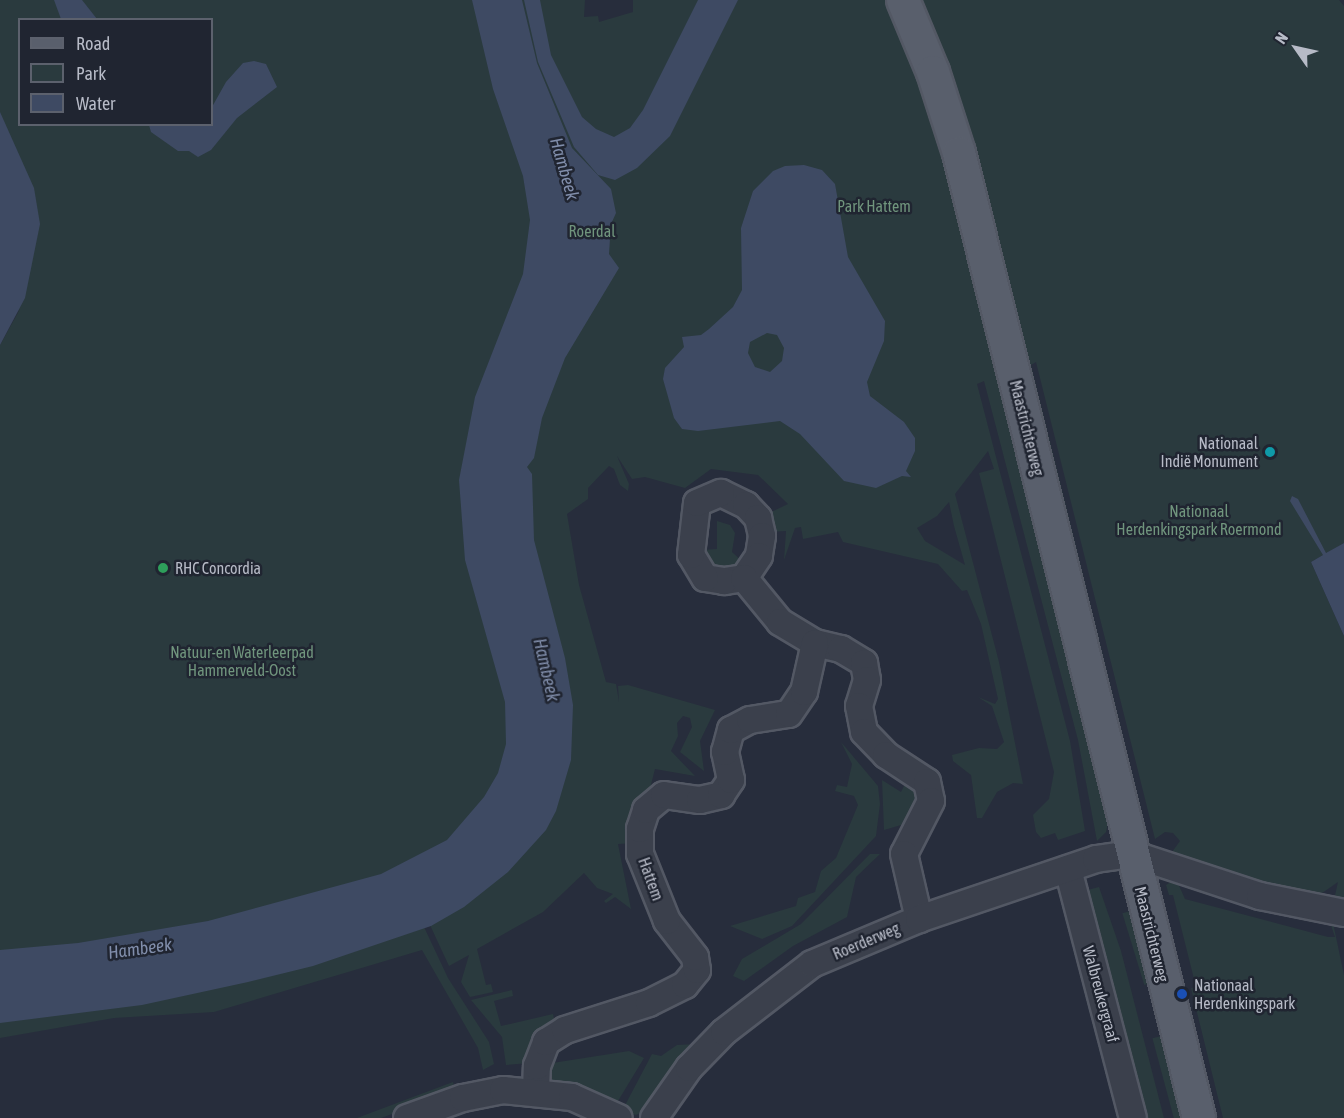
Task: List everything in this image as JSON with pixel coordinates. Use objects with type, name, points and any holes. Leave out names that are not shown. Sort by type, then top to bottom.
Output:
[{"type":"main road","name":"Maastrichterweg","points":[[904,4],[933,72],[959,153],[1199,1118]]},
{"type":"street","points":[[744,578],[780,622],[815,642],[841,649],[864,663],[867,680],[860,706],[864,732],[886,755],[927,782],[931,801],[904,854],[919,919]]},
{"type":"street","name":"Hattem","points":[[536,1091],[537,1066],[546,1042],[565,1030],[649,1003],[685,985],[697,970],[695,957],[667,921],[640,854],[640,829],[646,810],[664,795],[700,800],[721,795],[731,780],[725,752],[731,730],[750,720],[789,714],[804,692],[815,642]]},
{"type":"street","name":"Roerderweg","points":[[654,1118],[689,1068],[724,1032],[812,964],[919,919],[1096,859],[1132,854]]},
{"type":"street","name":"Maastrichterweg","points":[[1132,854],[1260,896],[1344,913]]},
{"type":"street","name":"Walbreukergraaf","points":[[1068,869],[1134,1118]]},
{"type":"street","points":[[407,1118],[463,1098],[503,1090],[536,1091],[572,1097],[619,1118]]},
{"type":"green space","points":[[0,0],[585,0],[584,17],[598,16],[599,22],[633,12],[633,0],[1339,0],[1344,6],[1344,543],[1311,562],[1344,636],[1344,906],[1334,900],[1338,882],[1312,900],[1169,856],[1180,841],[1173,833],[1165,832],[1155,839],[1036,362],[1031,365],[1151,849],[1092,744],[1108,823],[1106,832],[1097,841],[1078,740],[984,381],[977,384],[1070,741],[1085,831],[1058,840],[1055,833],[1041,838],[1036,832],[1033,815],[1049,799],[1054,772],[979,473],[994,469],[988,451],[955,494],[999,662],[1023,784],[1013,783],[997,792],[982,818],[977,818],[971,775],[953,761],[952,755],[979,748],[997,749],[1004,742],[992,706],[978,697],[995,704],[998,699],[981,624],[967,590],[962,591],[938,564],[843,542],[838,532],[803,539],[801,527],[795,528],[784,560],[786,531],[768,532],[765,515],[788,504],[758,475],[711,469],[685,488],[645,477],[632,479],[617,456],[629,484],[628,491],[620,485],[614,469],[609,466],[588,488],[588,499],[567,514],[579,585],[606,682],[616,684],[619,702],[618,686],[628,685],[715,710],[700,741],[704,771],[680,752],[692,727],[690,718],[683,716],[677,723],[678,736],[671,751],[695,776],[655,769],[636,843],[618,844],[631,909],[615,897],[606,903],[604,901],[613,894],[597,888],[584,873],[543,912],[477,949],[486,985],[491,984],[493,992],[470,997],[461,982],[469,955],[449,966],[430,925],[424,927],[448,978],[489,1042],[494,1064],[483,1070],[478,1048],[422,950],[214,1012],[114,1018],[0,1038],[0,345],[20,309],[0,332]],"holes":[[[949,502],[965,565],[925,541],[917,528],[937,516]]]},
{"type":"green space","points":[[717,521],[730,525],[735,533],[732,552],[744,563],[734,569],[712,568],[702,550],[717,549]]},
{"type":"green space","points":[[841,742],[878,786],[880,804],[876,836],[792,926],[762,939],[730,926],[796,906],[798,898],[815,892],[821,871],[836,858],[858,805],[854,796],[835,791],[837,785],[847,787],[852,764]]},
{"type":"green space","points":[[882,780],[901,792],[907,780],[919,795],[908,823],[884,830]]},
{"type":"green space","points":[[870,854],[880,854],[856,877],[847,917],[793,946],[744,981],[733,976],[742,959],[801,924]]},
{"type":"green space","points":[[1176,879],[1185,899],[1328,937],[1335,937],[1328,917],[1332,918],[1344,975],[1344,1118],[1223,1118],[1191,988],[1196,987],[1173,895],[1169,895],[1166,885]]},
{"type":"green space","points":[[1099,887],[1121,951],[1164,1118],[1145,1118],[1084,891]]},
{"type":"green space","points":[[1130,911],[1152,983],[1144,985],[1122,913]]},
{"type":"green space","points":[[512,990],[513,996],[494,1001],[501,1026],[553,1014],[555,1023],[530,1063],[506,1065],[502,1037],[471,1000]]},
{"type":"green space","points":[[1165,1035],[1187,1118],[1174,1118],[1152,1038]]},
{"type":"green space","points":[[697,1044],[644,1111],[636,1115],[622,1111],[652,1054],[661,1056],[677,1045]]},
{"type":"green space","points":[[629,1051],[644,1058],[618,1101],[611,1104],[555,1084],[547,1073],[546,1064]]},
{"type":"green space","points":[[453,1082],[455,1091],[381,1118],[357,1118]]},
{"type":"water","points":[[54,0],[82,0],[96,18],[61,18]]},
{"type":"water","name":"Hambeek","points":[[472,0],[522,0],[537,63],[572,148],[611,189],[616,213],[611,224],[609,254],[619,268],[565,358],[542,418],[534,458],[527,467],[532,474],[534,540],[565,658],[573,705],[571,760],[556,811],[546,830],[508,872],[464,907],[431,926],[313,966],[248,982],[142,1005],[0,1023],[0,950],[78,943],[208,921],[381,874],[447,840],[484,797],[498,773],[506,744],[505,702],[465,560],[459,480],[475,397],[523,274],[530,220],[523,176],[493,89]]},
{"type":"water","points":[[524,0],[540,0],[551,55],[582,117],[596,129],[614,137],[630,128],[643,110],[698,0],[738,0],[670,136],[637,168],[615,180],[598,175],[574,147],[538,62]]},
{"type":"water","points":[[254,61],[266,64],[277,87],[237,118],[211,150],[198,157],[189,151],[178,151],[151,132],[149,126],[213,126],[213,105],[226,82],[243,63]]},
{"type":"water","points":[[0,112],[34,188],[40,224],[25,298],[0,345]]},
{"type":"water","points":[[804,165],[822,170],[835,184],[848,257],[885,321],[884,341],[867,382],[870,396],[904,422],[915,438],[915,451],[906,471],[911,477],[902,476],[876,488],[844,481],[800,434],[780,421],[698,431],[682,429],[674,418],[663,379],[665,368],[684,347],[682,337],[701,335],[733,307],[742,290],[741,228],[753,191],[773,171],[785,166]],"holes":[[[767,333],[777,335],[784,348],[782,361],[770,372],[755,367],[748,353],[750,342]]]},
{"type":"water","points":[[1292,496],[1298,499],[1326,553],[1344,543],[1344,636],[1311,562],[1323,555],[1290,501]]},
{"type":"place","name":"Nationaal Indië Monument","points":[[1270,452]]},
{"type":"place","name":"RHC Concordia","points":[[163,568]]},
{"type":"place","name":"Nationaal Herdenkingspark","points":[[1182,994]]},
{"type":"park label","name":"Park Hattem","points":[[874,206]]},
{"type":"park label","name":"Roerdal","points":[[592,231]]},
{"type":"park label","name":"Nationaal Herdenkingspark Roermond","points":[[1199,520]]},
{"type":"park label","name":"Natuur-en Waterleerpad Hammerveld-Oost","points":[[242,661]]}]
